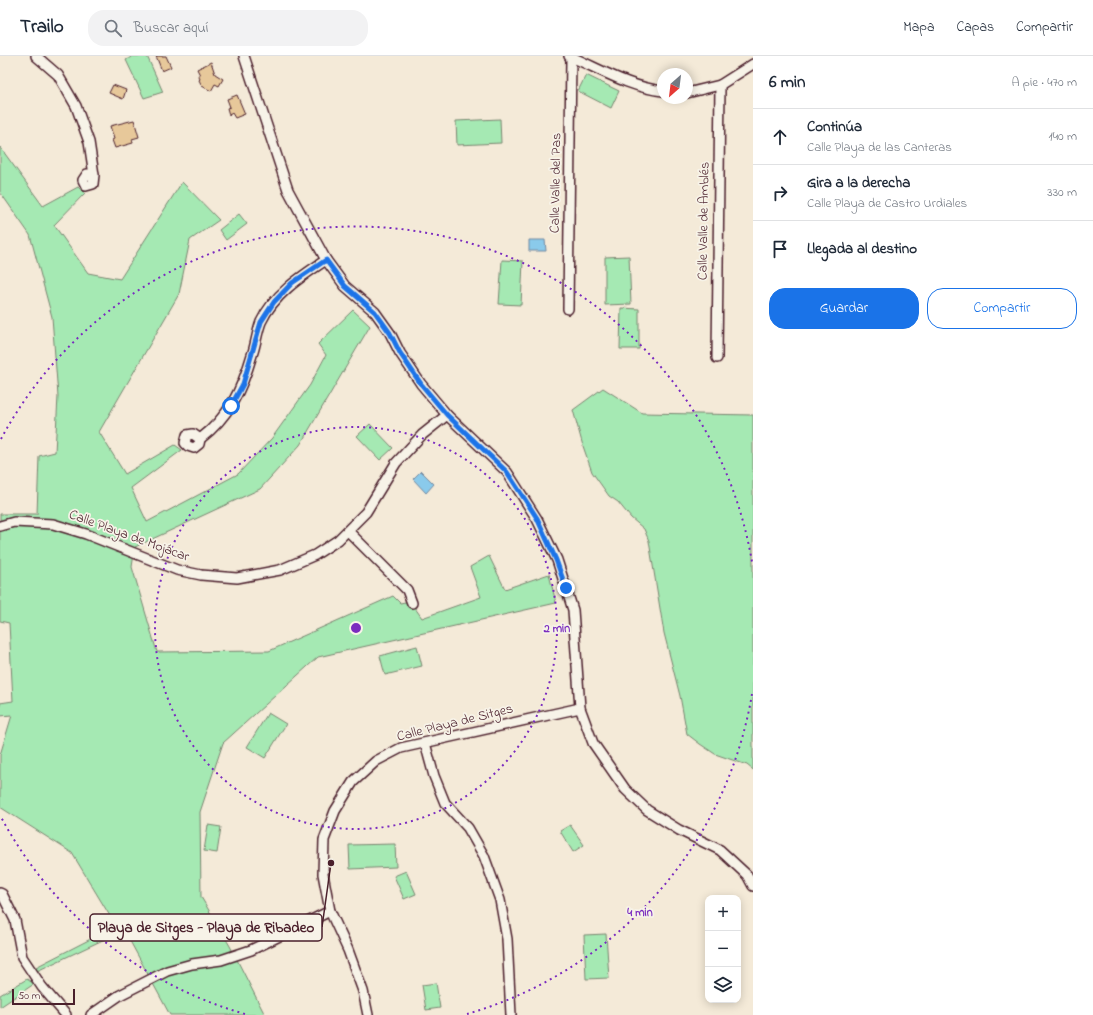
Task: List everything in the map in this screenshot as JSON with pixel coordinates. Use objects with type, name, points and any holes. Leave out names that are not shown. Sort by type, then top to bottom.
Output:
[{"type":"street","points":[[36,56],[58,76],[76,106],[90,142],[94,175]]},
{"type":"street","points":[[244,56],[288,190],[326,260],[345,286],[378,316],[421,384],[447,415],[507,472],[537,518],[556,560],[573,610],[580,708],[593,743],[625,789],[647,810],[679,830],[720,850],[747,875],[753,886]]},
{"type":"street","points":[[570,56],[616,78],[647,89],[657,90]]},
{"type":"street","name":"Calle Valle del Pas","points":[[568,309],[570,56]]},
{"type":"street","points":[[693,92],[720,85],[753,64]]},
{"type":"street","name":"Calle Valle de Amblés","points":[[717,358],[720,85]]},
{"type":"street","points":[[200,438],[210,431],[231,406],[243,384],[261,322],[274,302],[292,283],[326,260]]},
{"type":"street","name":"Calle Playa de Mojácar","points":[[0,526],[14,522],[53,524],[86,534],[177,570],[201,575],[237,578],[280,570],[315,555],[338,540],[348,531],[366,512],[396,463],[422,435],[447,415]]},
{"type":"street","points":[[348,531],[407,590],[412,603]]},
{"type":"street","name":"Calle Playa de Sitges","points":[[368,1015],[361,984],[348,950],[330,911],[323,874],[324,840],[335,811],[353,782],[376,761],[401,748],[580,708]]},
{"type":"street","points":[[425,743],[434,776],[445,803],[468,828],[484,856],[500,900],[507,939],[511,1015]]},
{"type":"street","points":[[0,893],[2,894],[15,920],[22,958],[42,986],[66,1015]]},
{"type":"street","points":[[91,1015],[120,995],[167,971],[192,964],[221,960],[251,950],[330,911]]},
{"type":"green space","points":[[133,56],[147,56],[163,92],[144,98],[126,60]]},
{"type":"green space","points":[[586,75],[619,91],[611,108],[578,91]]},
{"type":"green space","points":[[500,119],[501,143],[457,145],[456,121]]},
{"type":"green space","points":[[0,147],[43,206],[78,187],[85,193],[54,225],[88,273],[120,279],[182,182],[219,220],[190,240],[179,294],[99,432],[125,474],[175,445],[182,450],[131,488],[147,522],[238,474],[272,438],[310,385],[326,355],[318,344],[353,310],[370,326],[300,445],[260,489],[135,547],[132,567],[157,652],[269,651],[393,596],[400,603],[410,601],[422,618],[481,597],[470,567],[489,556],[505,589],[549,574],[556,603],[318,657],[223,743],[200,812],[201,897],[230,946],[265,1015],[170,1015],[124,930],[37,971],[34,968],[116,926],[72,853],[0,807],[0,755],[12,715],[0,716],[0,703],[13,701],[9,623],[0,621],[0,514],[37,514],[39,456],[55,452],[58,396],[52,317],[30,235],[0,192]]},
{"type":"green space","points":[[239,214],[247,224],[226,240],[219,230]]},
{"type":"green space","points":[[629,256],[631,304],[605,305],[605,257]]},
{"type":"green space","points":[[502,260],[523,261],[521,305],[499,304]]},
{"type":"green space","points":[[621,308],[639,309],[639,349],[620,349]]},
{"type":"green space","points":[[603,388],[642,413],[753,415],[753,770],[747,765],[715,754],[687,734],[680,696],[664,633],[649,541],[644,529],[631,518],[618,502],[609,496],[592,472],[573,410]]},
{"type":"green space","points":[[370,424],[393,448],[380,460],[357,436]]},
{"type":"green space","points":[[417,646],[422,666],[385,675],[380,656]]},
{"type":"green space","points":[[268,713],[286,724],[265,758],[247,747]]},
{"type":"green space","points":[[208,825],[221,827],[217,853],[204,851]]},
{"type":"green space","points":[[570,825],[584,845],[573,852],[560,831]]},
{"type":"green space","points":[[395,844],[396,867],[350,869],[349,845]]},
{"type":"green space","points":[[406,871],[416,894],[404,899],[394,876]]},
{"type":"green space","points":[[606,934],[609,978],[586,979],[584,935]]},
{"type":"green space","points":[[27,979],[34,984],[0,1007],[0,995]]},
{"type":"green space","points":[[436,983],[440,1008],[426,1010],[422,985]]},
{"type":"water","points":[[529,240],[545,240],[546,251],[529,251]]},
{"type":"water","points":[[421,471],[434,484],[426,493],[413,479]]},
{"type":"building","points":[[156,56],[166,56],[171,67],[162,71]]},
{"type":"building","points":[[211,62],[215,74],[223,79],[219,86],[215,84],[211,91],[202,86],[197,69]]},
{"type":"building","points":[[113,85],[126,90],[123,99],[109,93]]},
{"type":"building","points":[[237,95],[245,114],[235,118],[232,113],[229,115],[227,108],[230,107],[227,99]]},
{"type":"building","points":[[134,120],[139,137],[132,139],[133,143],[115,148],[110,126]]},
{"type":"place","name":"Playa de Sitges - Playa de Ribadeo","points":[[331,863]]},
{"type":"route","points":[[231,406],[243,384],[261,322],[274,302],[292,283],[326,260],[345,286],[375,312],[390,333],[400,353],[421,384],[447,415],[507,472],[537,518],[556,560],[566,588]]}]
